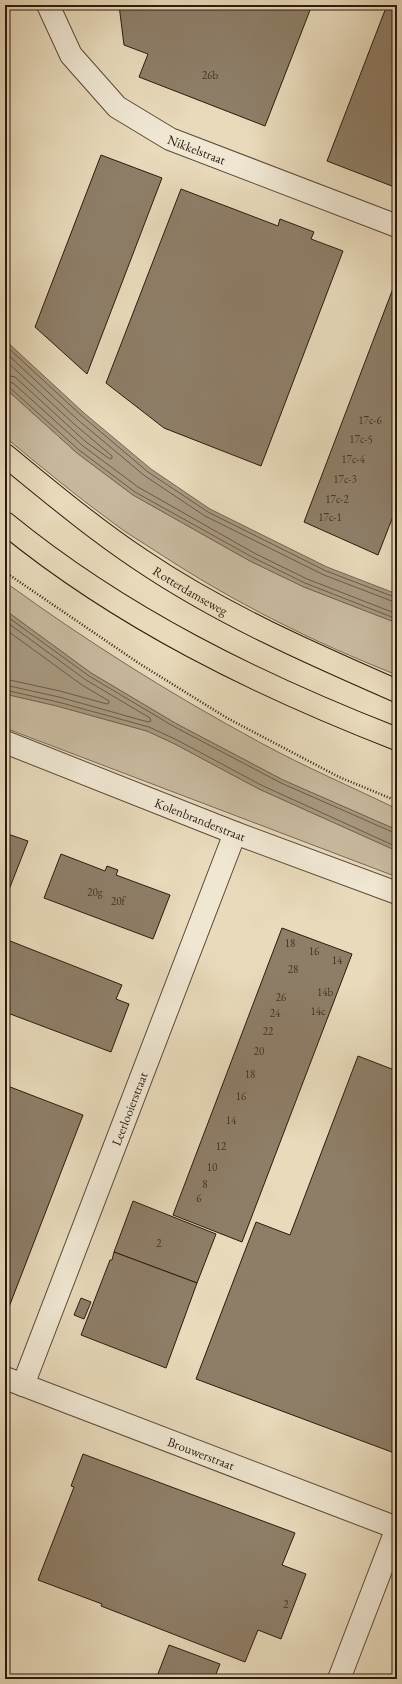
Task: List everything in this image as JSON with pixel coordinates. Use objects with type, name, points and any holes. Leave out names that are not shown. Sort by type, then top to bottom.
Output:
[{"type":"main road","name":"Rotterdamseweg","points":[[5,455],[82,518],[142,561],[207,600],[304,650],[397,691]]},
{"type":"main road","points":[[5,523],[30,543],[109,599],[207,655],[287,692],[397,739]]},
{"type":"street","name":"Nikkelstraat","points":[[48,5],[71,55],[117,106],[170,139],[397,226]]},
{"type":"street","name":"Kolenbranderstraat","points":[[5,742],[235,832],[397,893]]},
{"type":"street","name":"Leerlooierstraat","points":[[14,1381],[235,832]]},
{"type":"street","name":"Brouwerstraat","points":[[14,1381],[397,1528]]},
{"type":"street","points":[[339,1679],[397,1528]]},
{"type":"path","points":[[5,572],[140,664],[227,718],[340,777],[397,801]]},
{"type":"shaded area","points":[[5,388],[77,453],[133,495],[250,561],[304,587],[397,623],[397,675],[334,649],[274,620],[186,571],[117,526],[71,491],[5,437]]},
{"type":"shaded area","points":[[5,582],[98,646],[162,687],[278,752],[397,809],[397,830],[283,780],[175,723],[91,673],[5,610]]},
{"type":"shaded area","points":[[5,694],[57,706],[147,731],[175,744],[259,789],[397,851],[397,877],[5,728]]},
{"type":"water","points":[[5,340],[84,413],[151,469],[210,509],[327,567],[397,594],[397,623],[304,587],[250,561],[133,495],[77,453],[5,388]]},
{"type":"water","points":[[5,610],[91,673],[175,723],[283,780],[397,830],[397,851],[259,789],[175,744],[147,731],[57,706],[5,694]]},
{"type":"building","points":[[119,5],[312,5],[265,126],[139,77],[148,54],[124,45]]},
{"type":"building","points":[[387,5],[397,5],[397,188],[327,161]]},
{"type":"building","points":[[101,155],[162,178],[87,374],[35,327]]},
{"type":"building","points":[[181,189],[278,226],[280,219],[314,232],[311,239],[343,251],[261,466],[164,428],[106,383]]},
{"type":"building","points":[[397,278],[397,506],[378,555],[304,522]]},
{"type":"building","points":[[5,833],[28,841],[5,900]]},
{"type":"building","points":[[61,854],[105,871],[107,866],[118,870],[116,875],[170,895],[153,939],[44,898]]},
{"type":"building","points":[[282,928],[352,954],[242,1242],[173,1215]]},
{"type":"building","points":[[5,939],[122,985],[116,999],[129,1004],[111,1052],[5,1012]]},
{"type":"building","points":[[358,1056],[397,1071],[397,1454],[196,1379],[256,1222],[290,1235]]},
{"type":"building","points":[[5,1085],[83,1115],[9,1307],[5,1305]]},
{"type":"building","points":[[133,1201],[216,1234],[197,1283],[114,1252]]},
{"type":"building","points":[[114,1252],[197,1283],[166,1368],[81,1335]]},
{"type":"building","points":[[81,1298],[91,1302],[84,1319],[74,1315]]},
{"type":"building","points":[[83,1454],[295,1533],[282,1565],[306,1574],[281,1639],[258,1630],[245,1662],[101,1606],[102,1604],[38,1580],[74,1487],[71,1486]]},
{"type":"building","points":[[169,1645],[220,1664],[216,1674],[231,1679],[156,1679]]}]
